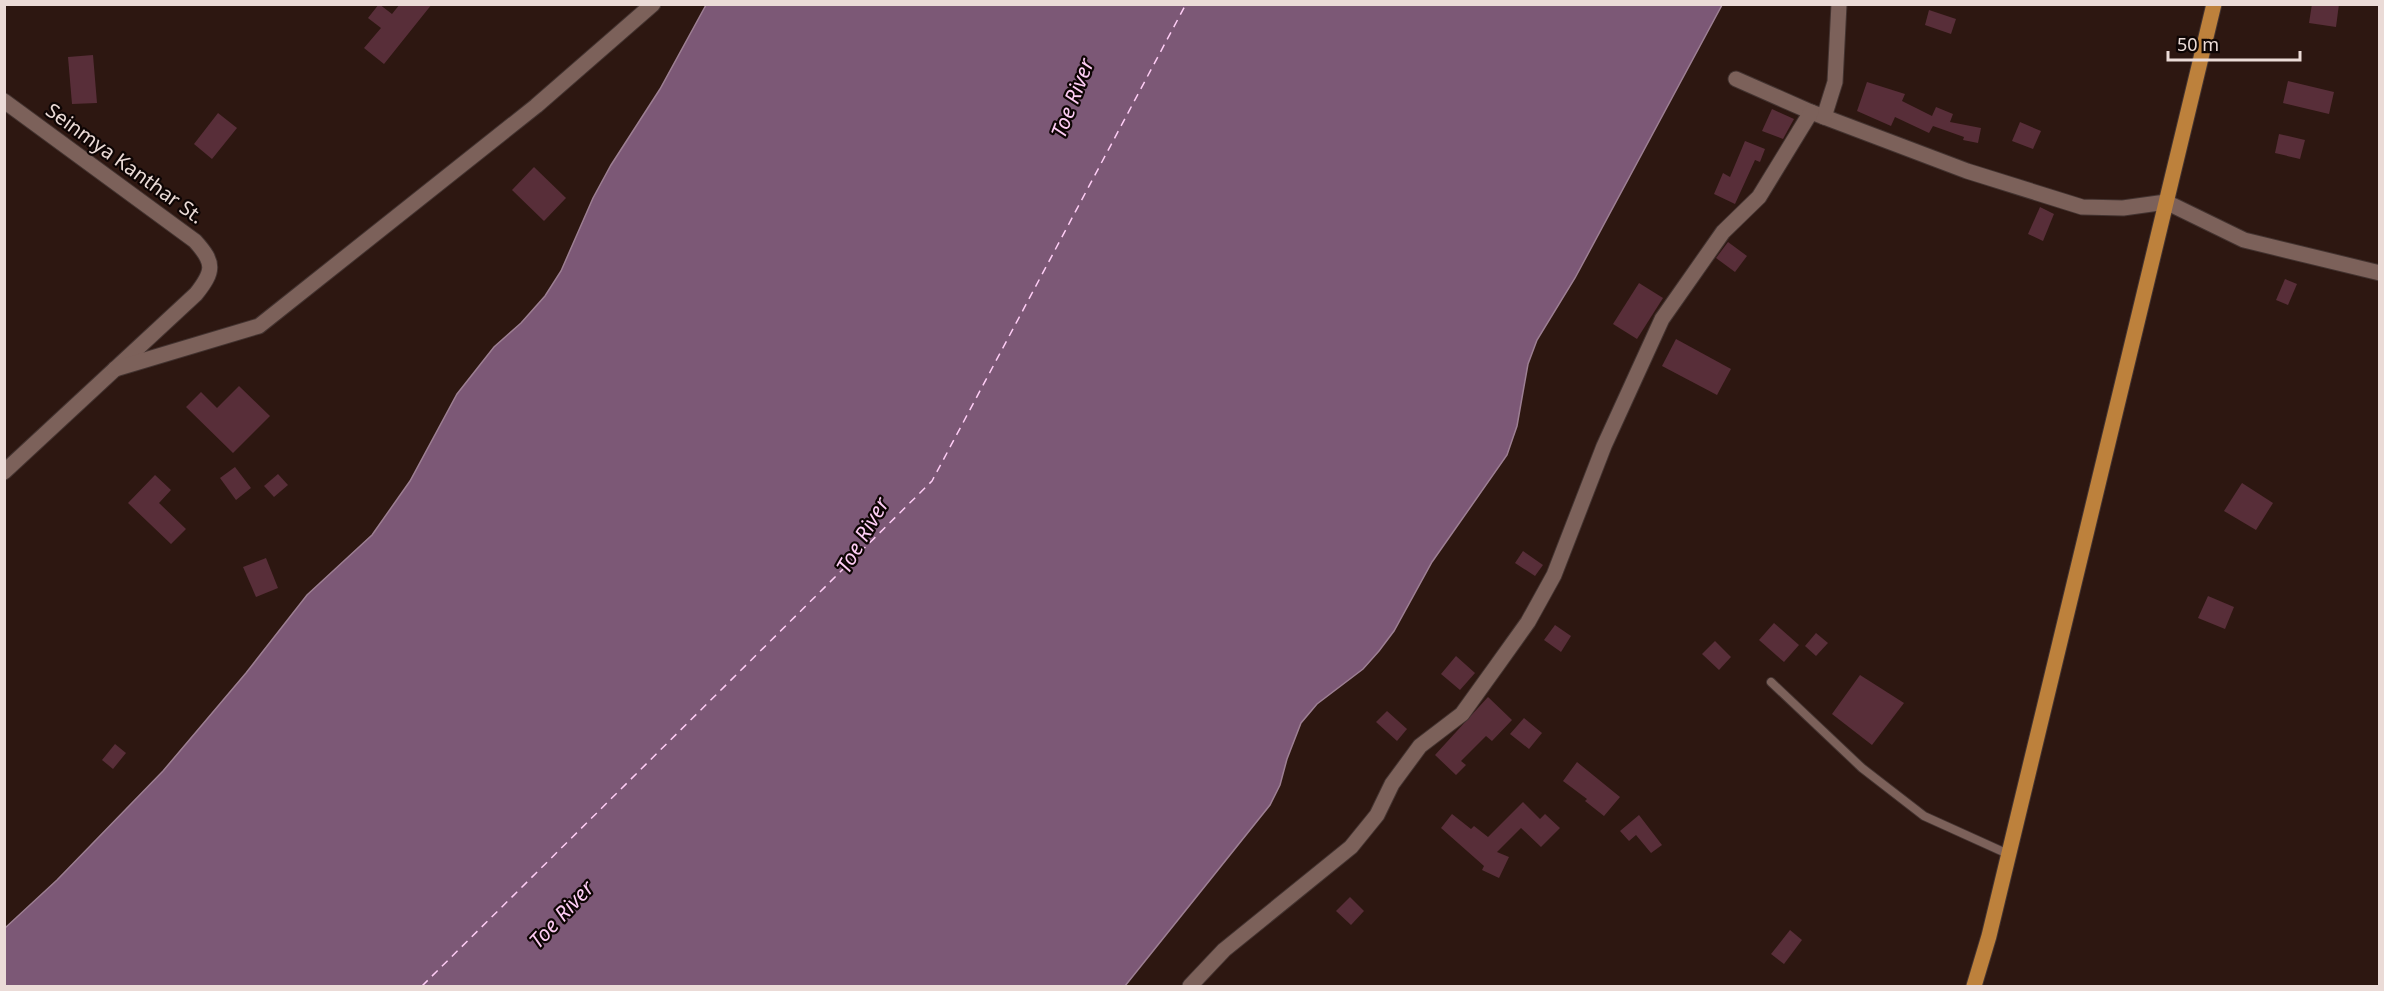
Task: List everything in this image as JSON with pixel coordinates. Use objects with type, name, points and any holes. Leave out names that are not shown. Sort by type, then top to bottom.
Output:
[{"type":"main road","points":[[1974,987],[2214,4]]},
{"type":"street","points":[[4,472],[114,369],[259,326],[536,106],[653,4]]},
{"type":"street","points":[[1190,987],[1224,950],[1351,847],[1377,815],[1392,784],[1419,746],[1462,714],[1528,621],[1554,575],[1604,446],[1662,318],[1723,232],[1759,197],[1818,115],[1835,82],[1839,4]]},
{"type":"street","points":[[1736,79],[1818,115],[1967,171],[2082,207],[2123,208],[2166,202],[2244,240],[2379,273]]},
{"type":"street","name":"Seinmya Kanthar St.","points":[[4,101],[195,241],[208,254],[211,266],[208,279],[196,294],[114,369]]},
{"type":"lane","points":[[1771,682],[1862,768],[1924,816],[2008,854]]},
{"type":"water","name":"Toe River","points":[[706,5],[1722,5],[1575,278],[1537,340],[1528,364],[1517,426],[1507,455],[1432,562],[1394,631],[1379,651],[1363,669],[1317,704],[1301,723],[1280,785],[1270,805],[1125,986],[5,986],[5,928],[57,880],[163,771],[246,673],[307,595],[372,535],[410,481],[457,394],[494,347],[521,323],[545,296],[561,271],[593,198],[611,165],[660,89]]},
{"type":"building","points":[[379,4],[392,14],[400,4],[432,4],[384,64],[364,48],[381,28],[368,18]]},
{"type":"building","points":[[2312,4],[2339,4],[2336,27],[2309,23]]},
{"type":"building","points":[[1929,10],[1956,19],[1951,34],[1925,25]]},
{"type":"building","points":[[93,55],[97,103],[72,104],[68,57]]},
{"type":"building","points":[[2288,81],[2334,92],[2329,114],[2283,103]]},
{"type":"building","points":[[1867,82],[1905,94],[1902,101],[1932,116],[1936,107],[1953,114],[1950,122],[1981,128],[1978,143],[1963,140],[1964,137],[1933,126],[1929,133],[1895,117],[1891,126],[1857,111]]},
{"type":"building","points":[[1772,109],[1794,119],[1783,139],[1762,131]]},
{"type":"building","points":[[218,113],[237,128],[212,159],[194,144]]},
{"type":"building","points":[[2020,122],[2041,131],[2033,149],[2012,141]]},
{"type":"building","points":[[2279,134],[2305,140],[2300,159],[2275,153]]},
{"type":"building","points":[[1745,141],[1765,149],[1760,162],[1755,160],[1735,204],[1714,194],[1723,173],[1730,177]]},
{"type":"building","points":[[534,167],[566,198],[544,221],[512,190]]},
{"type":"building","points":[[2040,207],[2054,214],[2043,241],[2028,234]]},
{"type":"building","points":[[1728,242],[1747,256],[1735,272],[1716,258]]},
{"type":"building","points":[[2285,279],[2297,284],[2288,305],[2276,300]]},
{"type":"building","points":[[1639,283],[1663,298],[1637,339],[1613,324]]},
{"type":"building","points":[[1676,339],[1731,369],[1717,395],[1662,366]]},
{"type":"building","points":[[239,386],[270,416],[233,453],[186,407],[201,392],[217,408]]},
{"type":"building","points":[[235,467],[251,488],[236,500],[220,478]]},
{"type":"building","points":[[278,474],[288,485],[274,497],[264,486]]},
{"type":"building","points":[[155,475],[171,490],[159,503],[186,529],[171,544],[128,503]]},
{"type":"building","points":[[2242,483],[2273,503],[2256,530],[2224,511]]},
{"type":"building","points":[[1523,551],[1543,565],[1535,576],[1515,563]]},
{"type":"building","points":[[266,558],[278,588],[256,597],[243,567]]},
{"type":"building","points":[[2208,596],[2234,607],[2225,629],[2198,618]]},
{"type":"building","points":[[1774,623],[1799,645],[1784,662],[1759,640]]},
{"type":"building","points":[[1555,625],[1571,636],[1561,652],[1544,640]]},
{"type":"building","points":[[1816,633],[1828,643],[1816,656],[1805,646]]},
{"type":"building","points":[[1715,641],[1731,657],[1719,670],[1702,654]]},
{"type":"building","points":[[1456,656],[1475,673],[1460,690],[1441,674]]},
{"type":"building","points":[[1860,675],[1904,703],[1872,745],[1832,714]]},
{"type":"building","points":[[1488,697],[1512,720],[1492,741],[1486,736],[1461,761],[1466,765],[1456,775],[1435,755]]},
{"type":"building","points":[[1387,711],[1407,729],[1397,741],[1376,722]]},
{"type":"building","points":[[1524,718],[1542,733],[1529,749],[1510,734]]},
{"type":"building","points":[[115,744],[126,753],[113,769],[102,760]]},
{"type":"building","points":[[1577,762],[1620,797],[1604,816],[1585,801],[1587,799],[1563,781]]},
{"type":"building","points":[[1523,802],[1540,819],[1545,814],[1560,828],[1541,847],[1521,828],[1497,852],[1509,857],[1499,878],[1482,870],[1484,866],[1441,828],[1452,814],[1471,829],[1474,826],[1488,837]]},
{"type":"building","points":[[1639,815],[1662,845],[1651,853],[1636,835],[1629,841],[1620,831]]},
{"type":"building","points":[[1350,897],[1364,911],[1351,925],[1336,911]]},
{"type":"building","points":[[1790,930],[1802,940],[1784,964],[1771,954]]},
{"type":"ferry route","points":[[422,986],[932,481],[1186,4]]}]
